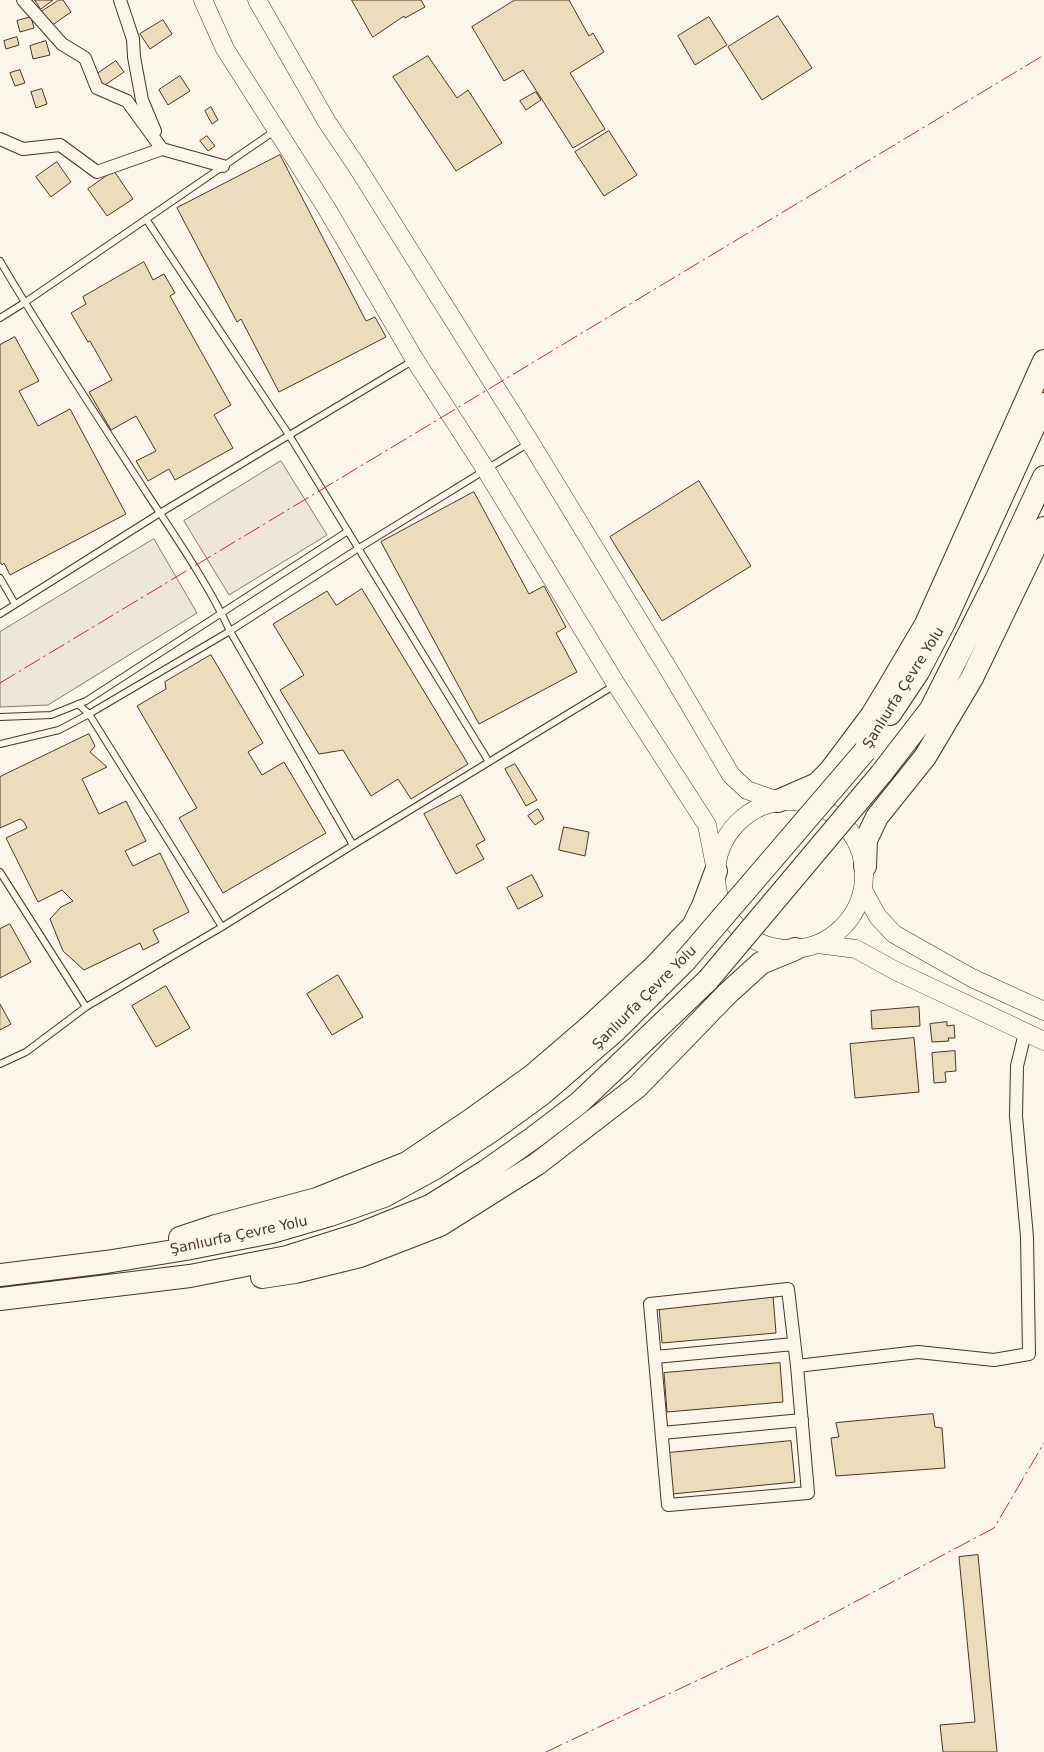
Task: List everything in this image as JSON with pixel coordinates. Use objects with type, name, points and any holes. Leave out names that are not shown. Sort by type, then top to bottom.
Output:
[{"type":"highway","points":[[778,801],[817,784],[830,771],[872,715],[889,687],[926,624],[1044,361]]},
{"type":"highway","name":"Şanlıurfa Çevre Yolu","points":[[0,1275],[106,1262],[186,1249],[272,1232],[330,1215],[384,1196],[435,1168],[542,1094],[616,1031],[685,961],[865,751],[918,672],[945,621],[1044,404]]},
{"type":"highway","name":"Şanlıurfa Çevre Yolu","points":[[0,1299],[104,1288],[190,1276],[287,1257],[360,1234],[430,1206],[486,1171],[579,1103],[708,980],[881,774],[931,710],[996,580],[1044,477]]},
{"type":"highway","points":[[865,866],[866,840],[877,817],[925,757],[972,678],[1044,528]]},
{"type":"highway","points":[[106,1262],[216,1226],[316,1199],[407,1163],[532,1076],[654,967],[693,926],[703,906],[716,871]]},
{"type":"highway","points":[[104,1288],[195,1287],[296,1272],[360,1256],[440,1225],[537,1164],[637,1087],[728,993],[761,963],[795,949]]},
{"type":"street","points":[[23,0],[62,44],[85,58],[97,88],[127,101],[162,150]]},
{"type":"street","points":[[120,0],[133,39],[134,57],[142,100],[162,150]]},
{"type":"street","points":[[202,0],[225,49],[327,209],[415,360],[486,470],[616,684],[707,825],[719,896],[730,919],[748,936],[771,947],[795,949],[818,944],[839,931],[855,913],[863,890],[865,866],[858,844],[845,824],[826,809],[803,801],[778,801],[747,790],[731,776],[667,666],[530,442],[327,122],[257,0]]},
{"type":"street","points":[[0,139],[23,149],[60,145],[97,172],[162,150],[223,166]]},
{"type":"street","points":[[716,871],[721,847],[734,826],[754,810],[778,801]]},
{"type":"street","points":[[863,890],[878,918],[894,934],[972,978],[1044,1011]]},
{"type":"street","points":[[818,944],[856,949],[894,970],[1044,1041]]},
{"type":"street","points":[[797,1366],[918,1352],[994,1360],[1029,1354],[1027,1237],[1016,1116],[1017,1066],[1026,1033]]},
{"type":"street","points":[[788,1289],[794,1344],[808,1493],[668,1505],[650,1304],[788,1289]]},
{"type":"street","points":[[655,1357],[794,1344]]},
{"type":"street","points":[[662,1433],[802,1420]]},
{"type":"lane","points":[[0,318],[277,129]]},
{"type":"lane","points":[[146,219],[289,435],[489,762]]},
{"type":"lane","points":[[0,261],[24,303],[160,513],[221,612],[230,631],[353,845]]},
{"type":"lane","points":[[0,614],[160,513],[415,360]]},
{"type":"lane","points":[[0,744],[58,730],[89,714],[230,631],[530,442]]},
{"type":"lane","points":[[0,717],[51,715],[86,701],[348,531]]},
{"type":"lane","points":[[0,578],[15,604]]},
{"type":"lane","points":[[0,1064],[26,1052],[86,1007],[222,927],[616,684]]},
{"type":"lane","points":[[78,704],[89,714],[222,927]]},
{"type":"lane","points":[[0,872],[86,1007]]},
{"type":"shaded area","points":[[281,461],[327,535],[229,595],[184,521]]},
{"type":"shaded area","points":[[154,539],[197,613],[48,705],[0,707],[0,632]]},
{"type":"building","points":[[35,0],[53,0],[41,9]]},
{"type":"building","points":[[59,0],[63,0],[71,12],[51,26],[41,12]]},
{"type":"building","points":[[352,0],[421,0],[425,7],[405,18],[404,16],[373,37]]},
{"type":"building","points":[[515,0],[569,0],[589,36],[593,33],[604,52],[570,73],[605,129],[573,148],[523,70],[504,81],[472,27]]},
{"type":"building","points":[[778,16],[812,68],[762,100],[728,47]]},
{"type":"building","points":[[31,17],[34,28],[20,32],[17,21]]},
{"type":"building","points":[[709,17],[727,45],[695,65],[678,36]]},
{"type":"building","points":[[163,20],[172,34],[150,49],[140,34]]},
{"type":"building","points":[[17,37],[19,45],[6,49],[4,41]]},
{"type":"building","points":[[46,41],[50,55],[33,59],[30,46]]},
{"type":"building","points":[[428,56],[457,98],[468,90],[502,143],[456,171],[393,77]]},
{"type":"building","points":[[116,61],[124,72],[102,87],[94,76]]},
{"type":"building","points":[[20,70],[25,83],[15,86],[10,73]]},
{"type":"building","points":[[180,76],[190,91],[168,105],[159,90]]},
{"type":"building","points":[[42,89],[47,104],[36,108],[31,92]]},
{"type":"building","points":[[536,92],[541,100],[526,110],[520,101]]},
{"type":"building","points":[[211,107],[218,120],[212,124],[205,111]]},
{"type":"building","points":[[609,131],[637,175],[604,196],[575,152]]},
{"type":"building","points":[[207,136],[215,146],[208,151],[200,141]]},
{"type":"building","points":[[280,155],[366,321],[375,317],[386,337],[279,392],[241,319],[237,322],[177,208]]},
{"type":"building","points":[[57,162],[71,182],[51,197],[36,177]]},
{"type":"building","points":[[114,171],[133,199],[107,216],[88,189]]},
{"type":"building","points":[[144,262],[153,280],[164,274],[175,293],[170,296],[231,405],[214,415],[233,448],[175,480],[169,469],[148,481],[136,461],[156,451],[136,416],[111,430],[89,392],[112,380],[90,341],[88,342],[71,313],[86,304],[83,297]]},
{"type":"building","points":[[15,337],[39,381],[19,391],[38,426],[70,409],[126,514],[10,575],[4,563],[2,565],[0,562],[0,345]]},
{"type":"building","points":[[699,481],[751,566],[662,621],[610,537]]},
{"type":"building","points":[[474,492],[529,594],[544,586],[566,627],[556,633],[577,672],[479,724],[381,542]]},
{"type":"building","points":[[362,589],[468,764],[411,799],[398,779],[371,796],[343,750],[319,754],[280,690],[304,675],[273,624],[327,591],[336,605]]},
{"type":"building","points":[[211,655],[263,743],[248,752],[262,775],[284,762],[326,833],[223,893],[179,818],[197,808],[137,706],[166,689],[165,682]]},
{"type":"building","points":[[89,734],[95,746],[90,752],[107,767],[82,779],[99,814],[126,801],[146,841],[125,851],[133,866],[160,853],[189,912],[153,930],[159,942],[143,950],[140,943],[84,970],[63,951],[50,919],[61,907],[73,901],[62,890],[38,902],[6,838],[27,828],[24,822],[20,819],[0,828],[0,777]]},
{"type":"building","points":[[515,764],[537,800],[526,806],[505,769]]},
{"type":"building","points":[[461,795],[485,840],[476,845],[484,859],[456,874],[424,814]]},
{"type":"building","points":[[538,809],[544,819],[535,825],[528,816]]},
{"type":"building","points":[[564,827],[589,832],[585,856],[559,850]]},
{"type":"building","points":[[532,875],[543,896],[518,909],[507,888]]},
{"type":"building","points":[[10,924],[31,962],[0,978],[0,929]]},
{"type":"building","points":[[338,975],[363,1017],[332,1035],[307,994]]},
{"type":"building","points":[[166,986],[190,1028],[156,1047],[132,1006]]},
{"type":"building","points":[[0,1004],[11,1024],[0,1030]]},
{"type":"building","points":[[919,1007],[920,1026],[872,1029],[871,1011]]},
{"type":"building","points":[[947,1022],[947,1026],[954,1025],[955,1038],[948,1038],[949,1041],[932,1042],[930,1024]]},
{"type":"building","points":[[914,1038],[919,1092],[855,1098],[850,1044]]},
{"type":"building","points":[[955,1051],[956,1071],[945,1072],[946,1082],[934,1083],[932,1053]]},
{"type":"building","points":[[773,1296],[776,1333],[662,1343],[659,1307]]},
{"type":"building","points":[[780,1363],[783,1402],[667,1412],[664,1373]]},
{"type":"building","points":[[933,1414],[935,1427],[942,1428],[945,1468],[836,1476],[831,1438],[839,1437],[836,1423]]},
{"type":"building","points":[[791,1441],[795,1482],[672,1494],[668,1453]]},
{"type":"building","points":[[978,1555],[997,1752],[943,1752],[940,1725],[975,1722],[959,1557]]},
{"type":"power","points":[[0,683],[1044,55]]},
{"type":"power","points":[[546,1752],[787,1638],[994,1528],[1044,1443]]}]
